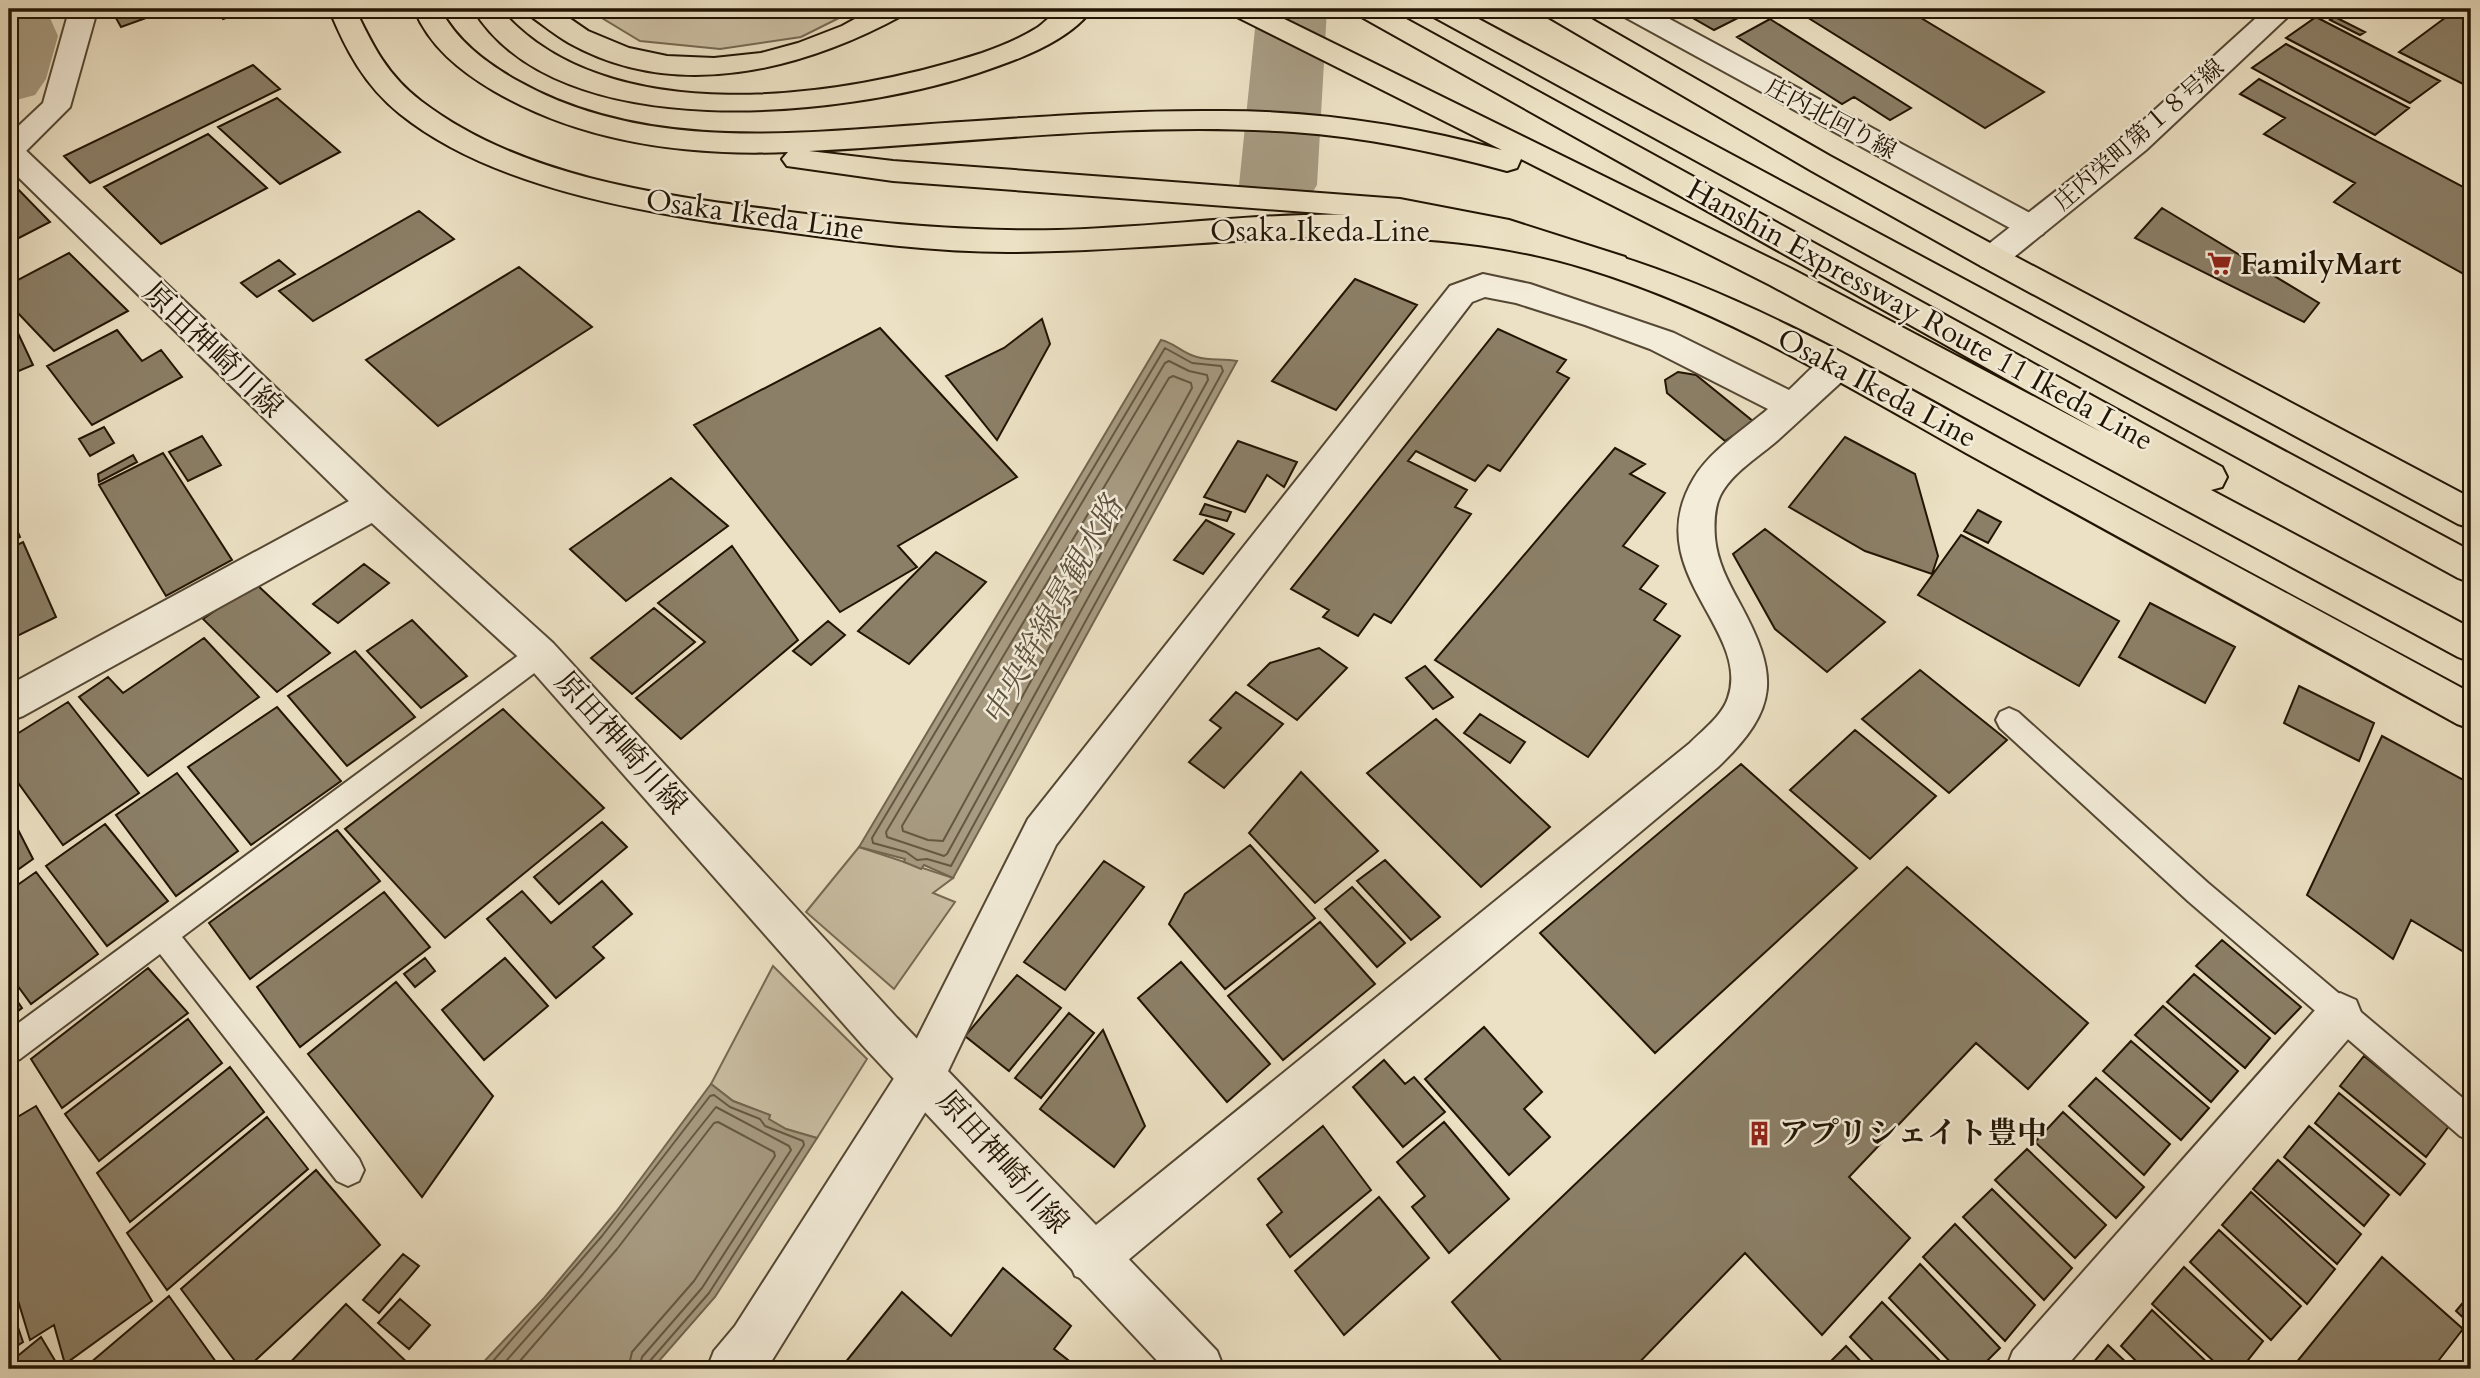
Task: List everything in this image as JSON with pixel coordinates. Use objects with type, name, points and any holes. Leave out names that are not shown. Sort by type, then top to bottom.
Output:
[{"type":"main road","name":"Osaka Ikeda Line","points":[[342,9],[354,40],[367,62],[386,85],[407,106],[462,140],[541,173],[581,186],[691,209],[906,235],[1007,241],[1137,234],[1333,214],[1392,226],[1446,230],[1554,249],[1614,265],[1742,317],[1837,366],[2471,712]]},
{"type":"main road","points":[[427,9],[448,42],[472,65],[503,88],[541,107],[586,123],[637,135],[712,148],[892,171],[1160,193],[1333,214]]},
{"type":"main road","points":[[486,9],[496,23],[524,47],[554,65],[592,80],[633,92],[680,100],[728,102],[828,95],[948,73],[1026,44],[1052,29],[1077,9]]},
{"type":"main road","points":[[539,9],[559,27],[621,56],[658,64],[701,67],[744,65],[789,57],[830,43],[893,9]]},
{"type":"main road","points":[[1243,9],[1781,278],[2471,646]]},
{"type":"main road","name":"Hanshin Expressway Route 11 Ikeda Line","points":[[1368,9],[2471,623]]},
{"type":"main road","name":"Hanshin Expressway Route 11 Ikeda Line","points":[[1440,9],[2471,568]]},
{"type":"main road","points":[[1487,9],[1757,180]]},
{"type":"main road","points":[[1555,9],[1819,163],[2471,514]]},
{"type":"main road","points":[[637,135],[754,142],[1220,120],[1326,126],[1449,145],[1539,172],[1644,210]]},
{"type":"street","points":[[9,151],[57,107],[81,18],[75,9]]},
{"type":"street","name":"庄内北回り線","points":[[1632,9],[2032,227]]},
{"type":"street","name":"庄内栄町第１８号線","points":[[1992,258],[2136,143],[2282,9]]},
{"type":"street","name":"原田神崎川線","points":[[9,151],[374,504],[540,654],[793,932],[881,1033],[923,1074],[1092,1259],[1199,1369]]},
{"type":"street","points":[[732,1369],[753,1343],[923,1074],[1042,832],[1461,294],[1483,285],[1520,292],[1597,317],[1662,341],[1793,407]]},
{"type":"street","points":[[1092,1259],[1704,755],[1732,728],[1748,695],[1749,666],[1702,567],[1696,540],[1696,517],[1703,494],[1719,472],[1837,366]]},
{"type":"street","points":[[9,704],[374,504]]},
{"type":"street","points":[[2031,1369],[2340,1015]]},
{"type":"lane","points":[[9,1048],[540,654]]},
{"type":"lane","points":[[2009,720],[2198,892],[2471,1125]]},
{"type":"lane","points":[[162,934],[348,1170]]},
{"type":"shaded area","points":[[587,9],[857,9],[801,37],[720,49],[640,41]]},
{"type":"shaded area","points":[[859,847],[953,878],[933,893],[955,902],[894,989],[806,912]]},
{"type":"shaded area","points":[[773,966],[867,1059],[817,1138],[786,1129],[768,1119],[770,1115],[733,1101],[711,1084]]},
{"type":"water","points":[[1161,340],[1197,357],[1237,361],[953,878],[924,865],[921,869],[904,862],[905,859],[859,847]]},
{"type":"water","points":[[711,1084],[733,1101],[770,1115],[769,1119],[786,1129],[817,1138],[715,1297],[652,1369],[477,1369],[544,1298],[616,1212]]},
{"type":"building","points":[[111,9],[171,9],[121,27]]},
{"type":"building","points":[[216,9],[252,9],[223,19]]},
{"type":"building","points":[[1677,9],[1738,9],[1746,14],[1714,30]]},
{"type":"building","points":[[1794,9],[1906,9],[2044,92],[1985,128]]},
{"type":"building","points":[[2457,9],[2471,9],[2471,88],[2399,52]]},
{"type":"building","points":[[2316,17],[2440,81],[2410,103],[2286,38]]},
{"type":"building","points":[[2335,17],[2365,32],[2360,35],[2330,20]]},
{"type":"building","points":[[1770,19],[1911,108],[1890,120],[1854,97],[1842,104],[1737,37]]},
{"type":"building","points":[[2286,44],[2409,108],[2375,135],[2252,68]]},
{"type":"building","points":[[253,65],[280,89],[90,183],[64,156]]},
{"type":"building","points":[[2259,79],[2471,191],[2471,278],[2334,202],[2355,183],[2264,134],[2285,118],[2240,94]]},
{"type":"building","points":[[277,98],[340,152],[280,184],[218,127]]},
{"type":"building","points":[[208,134],[267,188],[161,244],[104,187]]},
{"type":"building","points":[[9,183],[50,222],[9,243]]},
{"type":"building","points":[[2162,208],[2319,303],[2304,322],[2135,238]]},
{"type":"building","points":[[419,211],[454,239],[313,321],[279,291]]},
{"type":"building","points":[[69,253],[128,311],[54,351],[17,312],[14,282]]},
{"type":"building","points":[[279,260],[295,274],[257,297],[241,283]]},
{"type":"building","points":[[519,267],[592,327],[438,426],[366,360]]},
{"type":"building","points":[[1355,279],[1417,305],[1336,410],[1272,381]]},
{"type":"building","points":[[9,314],[33,365],[9,375]]},
{"type":"building","points":[[1042,319],[1050,344],[997,440],[946,376],[1004,348]]},
{"type":"building","points":[[880,328],[1017,477],[898,546],[917,567],[840,612],[694,425]]},
{"type":"building","points":[[1498,329],[1566,360],[1557,372],[1569,378],[1500,471],[1488,465],[1475,481],[1416,451],[1408,461],[1467,490],[1455,507],[1471,514],[1391,623],[1374,614],[1358,636],[1323,617],[1329,610],[1291,589]]},
{"type":"building","points":[[117,330],[142,361],[161,350],[182,377],[92,425],[47,366]]},
{"type":"building","points":[[1678,372],[1696,375],[1754,422],[1725,441],[1667,393],[1665,380]]},
{"type":"building","points":[[104,427],[114,443],[90,456],[79,439]]},
{"type":"building","points":[[202,436],[221,465],[188,481],[169,452]]},
{"type":"building","points":[[1845,437],[1915,474],[1938,556],[1932,574],[1865,551],[1789,507]]},
{"type":"building","points":[[1238,441],[1297,462],[1284,487],[1267,475],[1245,512],[1204,497]]},
{"type":"building","points":[[1615,448],[1645,464],[1630,474],[1665,493],[1623,546],[1658,566],[1640,589],[1666,604],[1654,620],[1680,636],[1588,757],[1435,660]]},
{"type":"building","points":[[163,453],[232,560],[166,596],[99,485]]},
{"type":"building","points":[[133,455],[137,462],[99,482],[98,474]]},
{"type":"building","points":[[671,478],[728,526],[626,601],[570,549]]},
{"type":"building","points":[[1205,504],[1231,512],[1227,521],[1200,514]]},
{"type":"building","points":[[1978,510],[2001,522],[1988,543],[1964,531]]},
{"type":"building","points":[[9,511],[20,537],[9,542]]},
{"type":"building","points":[[1206,520],[1234,534],[1203,574],[1174,560]]},
{"type":"building","points":[[1765,529],[1885,622],[1827,672],[1775,629],[1733,554]]},
{"type":"building","points":[[1961,535],[2119,621],[2079,686],[1918,595]]},
{"type":"building","points":[[23,542],[56,617],[9,640],[9,549]]},
{"type":"building","points":[[732,546],[798,640],[681,739],[636,698],[705,642],[658,603]]},
{"type":"building","points":[[936,552],[986,582],[909,664],[858,631]]},
{"type":"building","points":[[364,564],[389,583],[338,623],[313,604]]},
{"type":"building","points":[[255,583],[330,653],[277,692],[203,619]]},
{"type":"building","points":[[2150,603],[2235,647],[2205,703],[2119,657]]},
{"type":"building","points":[[654,608],[695,642],[632,694],[591,658]]},
{"type":"building","points":[[412,620],[467,676],[421,708],[367,651]]},
{"type":"building","points":[[828,621],[845,635],[811,665],[793,651]]},
{"type":"building","points":[[204,638],[259,697],[148,776],[79,697],[108,677],[123,693]]},
{"type":"building","points":[[1319,648],[1347,668],[1297,720],[1248,685],[1270,663]]},
{"type":"building","points":[[355,651],[415,717],[347,766],[288,696]]},
{"type":"building","points":[[1425,666],[1453,697],[1433,709],[1406,678]]},
{"type":"building","points":[[1920,670],[2007,740],[1949,793],[1862,719]]},
{"type":"building","points":[[2299,686],[2374,723],[2359,761],[2284,723]]},
{"type":"building","points":[[1236,692],[1283,724],[1224,788],[1189,762],[1221,728],[1210,720]]},
{"type":"building","points":[[68,702],[139,793],[63,845],[11,773],[9,774],[9,739]]},
{"type":"building","points":[[277,707],[341,781],[251,845],[188,767]]},
{"type":"building","points":[[503,709],[604,808],[445,938],[345,829]]},
{"type":"building","points":[[1480,714],[1525,742],[1510,763],[1464,733]]},
{"type":"building","points":[[1436,719],[1550,827],[1481,887],[1367,773]]},
{"type":"building","points":[[1855,730],[1936,796],[1870,859],[1790,790]]},
{"type":"building","points":[[2382,736],[2471,784],[2471,935],[2464,952],[2411,920],[2393,959],[2307,895]]},
{"type":"building","points":[[1741,764],[1857,868],[1655,1053],[1540,933]]},
{"type":"building","points":[[1301,772],[1378,851],[1315,903],[1249,833]]},
{"type":"building","points":[[177,773],[238,851],[176,896],[116,815]]},
{"type":"building","points":[[9,812],[33,859],[9,876]]},
{"type":"building","points":[[602,822],[627,847],[559,904],[534,877]]},
{"type":"building","points":[[105,824],[168,901],[107,946],[46,866]]},
{"type":"building","points":[[337,830],[380,881],[250,979],[209,923]]},
{"type":"building","points":[[1250,845],[1315,918],[1225,989],[1169,924],[1185,894]]},
{"type":"building","points":[[1385,860],[1440,917],[1411,940],[1357,881]]},
{"type":"building","points":[[1104,861],[1144,887],[1065,990],[1024,962]]},
{"type":"building","name":"アプリシェイト豊中","points":[[1907,867],[2088,1023],[2028,1089],[1976,1043],[1849,1177],[1910,1238],[1822,1335],[1745,1253],[1633,1369],[1508,1369],[1452,1302]]},
{"type":"building","points":[[36,872],[98,954],[31,1004],[9,974],[9,891]]},
{"type":"building","points":[[602,881],[632,914],[593,947],[604,958],[556,998],[487,919],[522,891],[551,923]]},
{"type":"building","points":[[1352,887],[1405,943],[1377,967],[1325,909]]},
{"type":"building","points":[[384,892],[430,947],[300,1047],[257,987]]},
{"type":"building","points":[[1320,922],[1375,984],[1283,1060],[1228,996]]},
{"type":"building","points":[[2222,940],[2301,1007],[2275,1034],[2196,966]]},
{"type":"building","points":[[425,958],[435,971],[415,987],[404,974]]},
{"type":"building","points":[[505,958],[548,1006],[484,1060],[442,1010]]},
{"type":"building","points":[[1181,962],[1270,1064],[1227,1102],[1138,998]]},
{"type":"building","points":[[148,968],[188,1013],[62,1108],[31,1059]]},
{"type":"building","points":[[2194,974],[2270,1038],[2245,1068],[2167,1002]]},
{"type":"building","points":[[1017,975],[1061,1008],[1009,1071],[965,1036]]},
{"type":"building","points":[[396,982],[493,1096],[422,1197],[308,1054]]},
{"type":"building","points":[[9,989],[22,1008],[9,1018]]},
{"type":"building","points":[[2163,1006],[2238,1071],[2211,1102],[2135,1035]]},
{"type":"building","points":[[1069,1013],[1094,1033],[1041,1098],[1015,1078]]},
{"type":"building","points":[[188,1019],[222,1063],[99,1161],[65,1114]]},
{"type":"building","points":[[1484,1027],[1542,1092],[1524,1109],[1550,1137],[1509,1175],[1425,1079]]},
{"type":"building","points":[[1103,1030],[1145,1126],[1114,1167],[1040,1109]]},
{"type":"building","points":[[2131,1041],[2209,1108],[2181,1140],[2103,1071]]},
{"type":"building","points":[[2364,1056],[2449,1126],[2426,1157],[2340,1086]]},
{"type":"building","points":[[1384,1060],[1405,1084],[1414,1077],[1445,1112],[1403,1147],[1353,1087]]},
{"type":"building","points":[[230,1067],[264,1112],[130,1222],[97,1173]]},
{"type":"building","points":[[2096,1078],[2170,1144],[2144,1175],[2069,1106]]},
{"type":"building","points":[[2339,1093],[2425,1164],[2400,1195],[2315,1123]]},
{"type":"building","points":[[36,1106],[152,1301],[65,1364],[54,1325],[30,1340],[9,1271],[9,1122]]},
{"type":"building","points":[[2063,1112],[2144,1187],[2116,1218],[2035,1142]]},
{"type":"building","points":[[267,1117],[308,1169],[167,1290],[127,1233]]},
{"type":"building","points":[[1444,1122],[1509,1199],[1449,1253],[1412,1207],[1425,1196],[1397,1162]]},
{"type":"building","points":[[1323,1126],[1371,1190],[1290,1257],[1267,1225],[1282,1212],[1258,1179]]},
{"type":"building","points":[[2309,1126],[2389,1195],[2364,1226],[2284,1157]]},
{"type":"building","points":[[2027,1149],[2106,1225],[2075,1258],[1995,1180]]},
{"type":"building","points":[[2278,1160],[2361,1234],[2337,1264],[2253,1189]]},
{"type":"building","points":[[316,1170],[380,1245],[246,1369],[241,1369],[181,1289]]},
{"type":"building","points":[[1992,1189],[2072,1268],[2044,1300],[1963,1217]]},
{"type":"building","points":[[2251,1192],[2335,1269],[2307,1304],[2222,1225]]},
{"type":"building","points":[[1379,1197],[1429,1258],[1344,1335],[1295,1271]]},
{"type":"building","points":[[1955,1224],[2035,1305],[2005,1341],[1923,1257]]},
{"type":"building","points":[[2219,1230],[2301,1306],[2271,1340],[2190,1262]]},
{"type":"building","points":[[403,1254],[419,1266],[379,1313],[363,1300]]},
{"type":"building","points":[[2382,1257],[2463,1329],[2432,1369],[2291,1369]]},
{"type":"building","points":[[1920,1264],[2000,1348],[1979,1369],[1957,1369],[1889,1298]]},
{"type":"building","points":[[2184,1267],[2263,1341],[2241,1369],[2222,1369],[2152,1304]]},
{"type":"building","points":[[1003,1268],[1071,1326],[1054,1349],[1068,1360],[1061,1369],[840,1369],[902,1292],[951,1336]]},
{"type":"building","points":[[2471,1293],[2471,1325],[2456,1311]]},
{"type":"building","points":[[169,1296],[221,1369],[83,1369]]},
{"type":"building","points":[[400,1299],[430,1325],[409,1349],[378,1323]]},
{"type":"building","points":[[9,1301],[23,1342],[9,1351]]},
{"type":"building","points":[[1882,1302],[1948,1369],[1881,1369],[1850,1337]]},
{"type":"building","points":[[346,1304],[414,1369],[284,1369]]},
{"type":"building","points":[[2152,1310],[2214,1369],[2144,1369],[2121,1346]]},
{"type":"building","points":[[41,1337],[60,1369],[9,1369],[9,1363]]},
{"type":"building","points":[[2108,1345],[2133,1369],[2088,1369]]},
{"type":"building","points":[[1846,1346],[1868,1369],[1823,1369]]},
{"type":"waterway","points":[[9,79],[22,36],[11,9]]},
{"type":"waterway","name":"中央幹線景観水路","points":[[1278,185],[1292,9]]},
{"type":"place","name":"FamilyMart","points":[[2220,264]]},
{"type":"place","name":"アプリシェイト豊中","points":[[1759,1133]]}]
